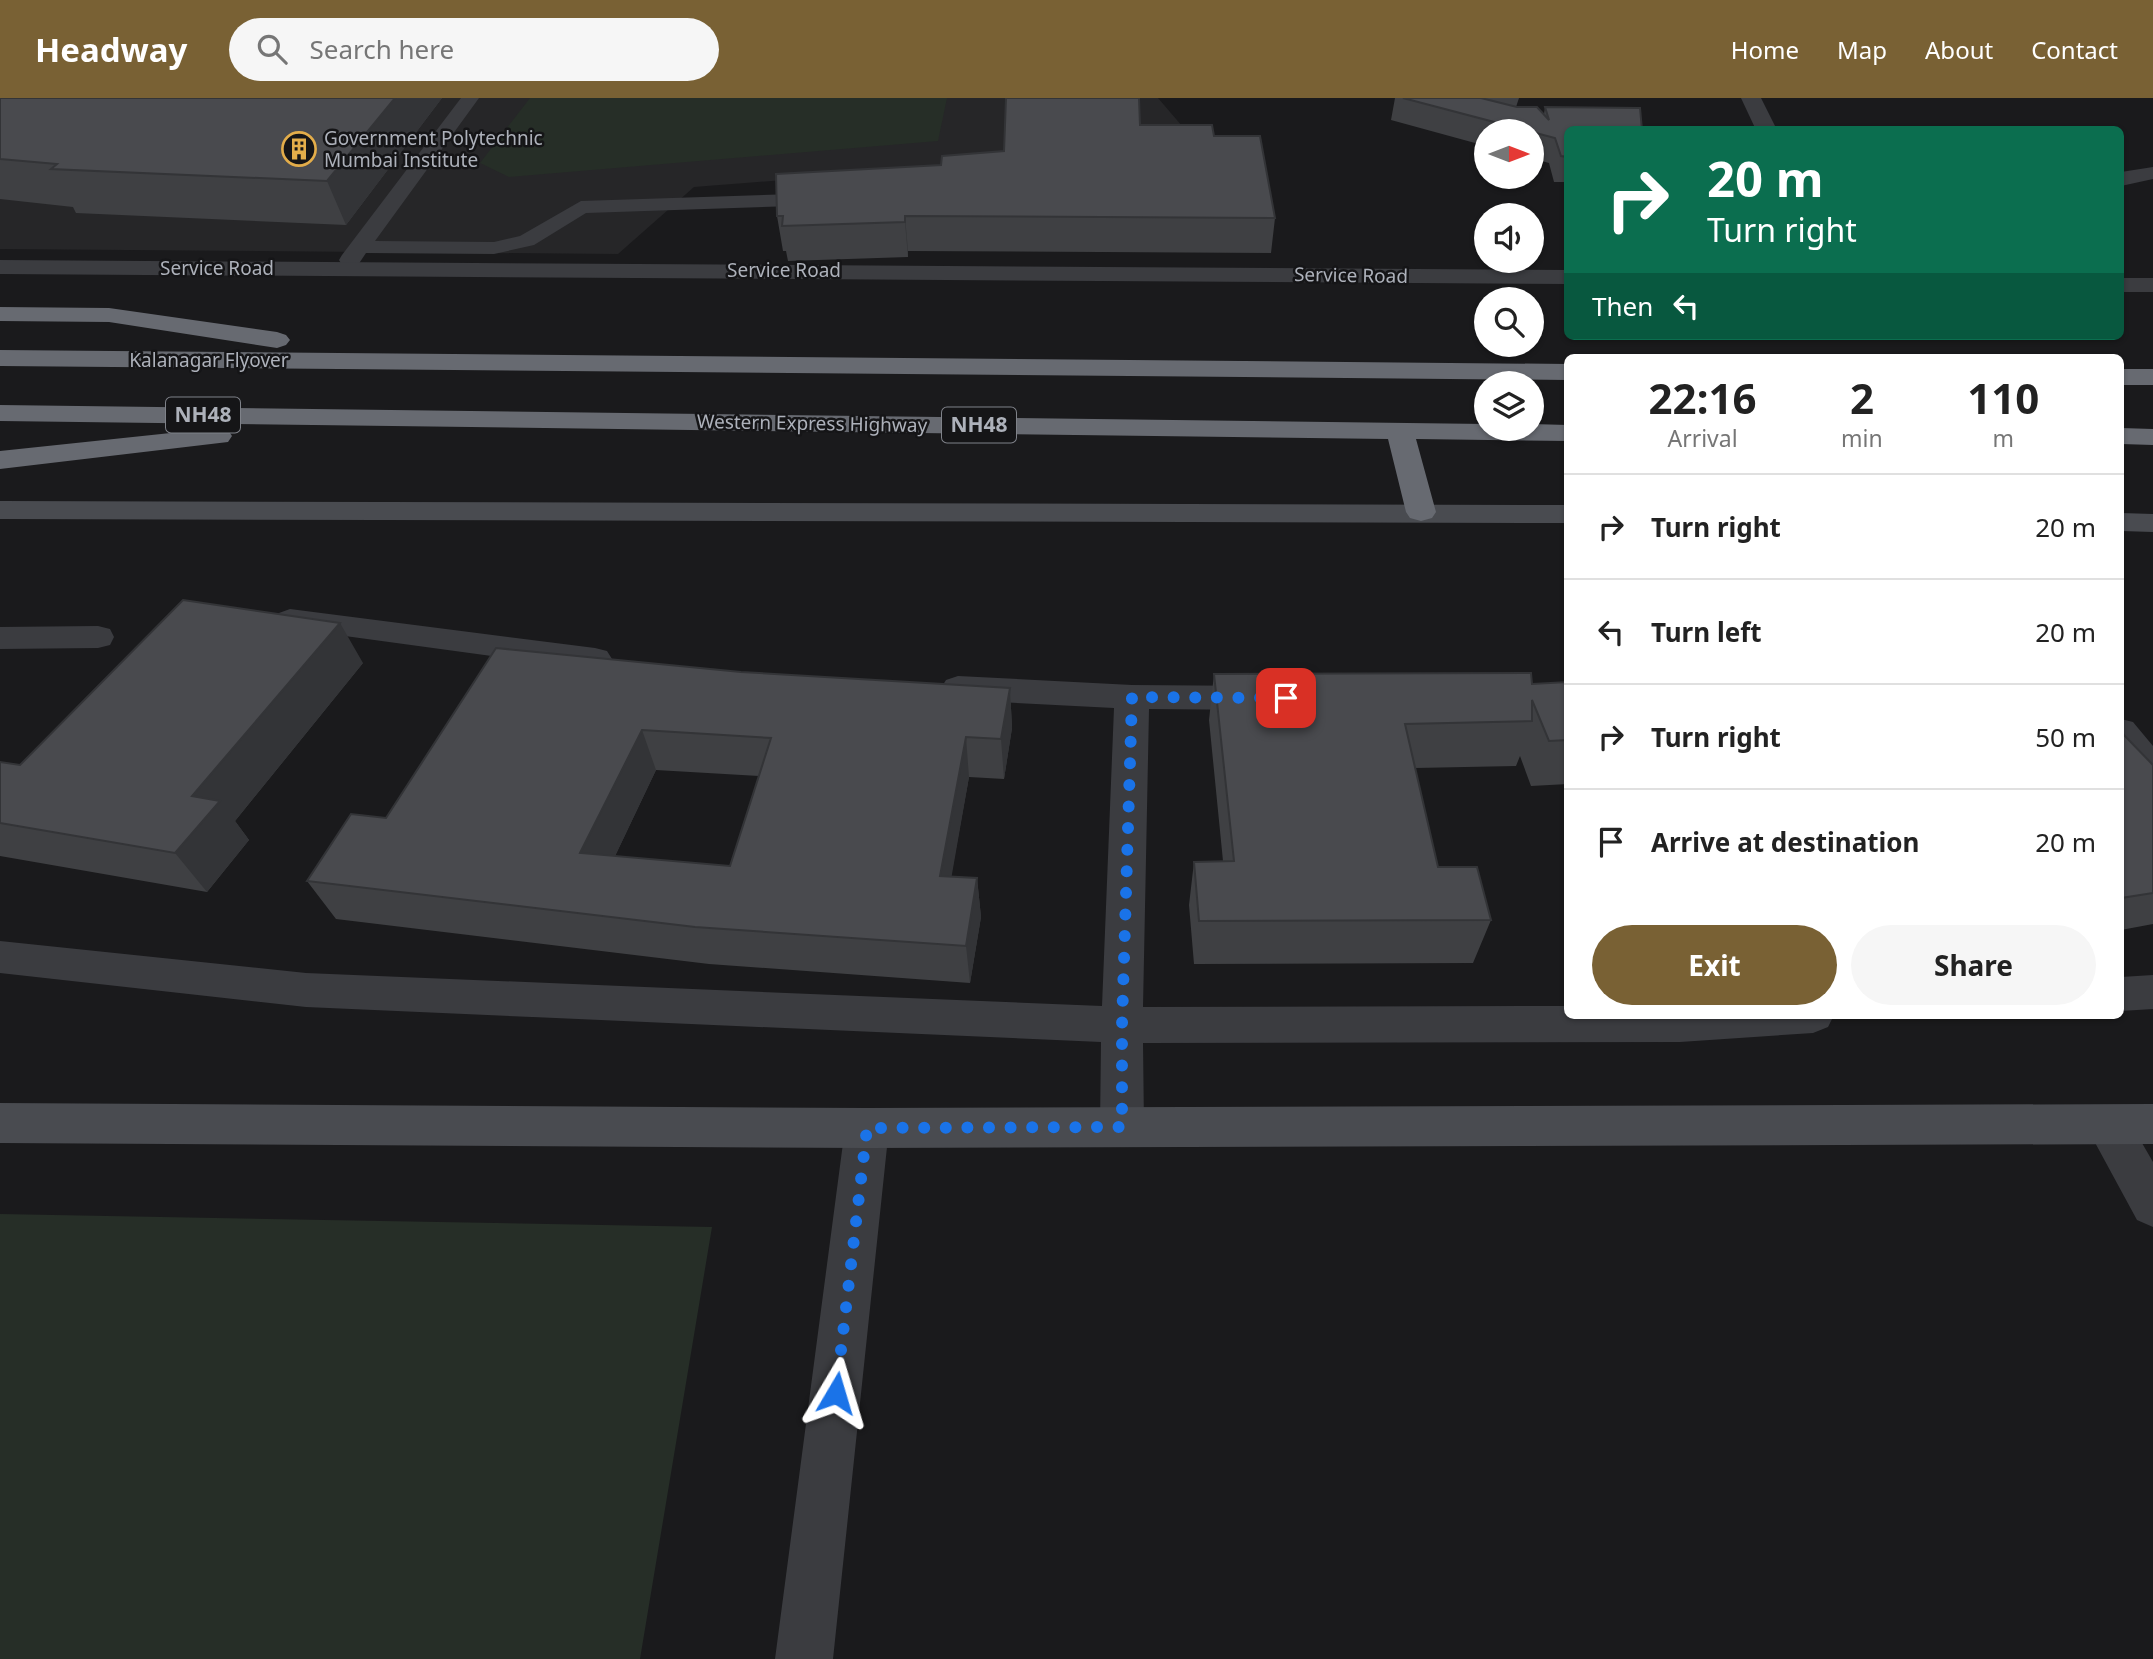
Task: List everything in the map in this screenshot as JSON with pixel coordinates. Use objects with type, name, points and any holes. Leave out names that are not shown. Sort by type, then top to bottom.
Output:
[{"type":"highway","points":[[0,314],[109,315],[418,361],[1564,372]]},
{"type":"highway","name":"Kalanagar Flyover","points":[[0,358],[418,361]]},
{"type":"highway","points":[[2124,377],[2153,377]]},
{"type":"highway","name":"NH48","points":[[8,413],[391,417]]},
{"type":"highway","points":[[0,460],[391,417]]},
{"type":"highway","name":"Western Express Highway","points":[[391,417],[1564,433]]},
{"type":"highway","points":[[1400,431],[1422,512]]},
{"type":"highway","points":[[2124,436],[2153,437]]},
{"type":"street","points":[[1751,98],[1765,126]]},
{"type":"street","points":[[2124,178],[2153,173]]},
{"type":"street","name":"Service Road","points":[[0,267],[1564,277]]},
{"type":"street","points":[[2124,285],[2153,285]]},
{"type":"street","points":[[0,510],[1564,514]]},
{"type":"street","points":[[2124,522],[2153,523]]},
{"type":"street","points":[[256,615],[627,663]]},
{"type":"street","points":[[0,638],[99,637]]},
{"type":"street","points":[[928,687],[1132,697],[1295,698]]},
{"type":"street","points":[[1122,1127],[1122,1025],[1132,697]]},
{"type":"street","points":[[2124,735],[2153,770]]},
{"type":"street","points":[[0,957],[306,990],[1122,1025],[1679,1024],[1753,1019]]},
{"type":"street","points":[[2124,994],[2153,992]]},
{"type":"street","points":[[0,1123],[867,1128],[2153,1124]]},
{"type":"street","points":[[2108,1126],[2153,1205]]},
{"type":"street","points":[[804,1659],[867,1128]]},
{"type":"lane","points":[[344,269],[470,98]]},
{"type":"lane","points":[[360,247],[494,248],[527,241],[581,208],[841,198]]},
{"type":"shaded area","points":[[0,98],[1158,98],[1201,148],[694,187],[618,254],[0,249]]},
{"type":"shaded area","points":[[530,98],[947,98],[938,141],[509,177],[480,163]]},
{"type":"shaded area","points":[[0,1214],[712,1227],[640,1659],[0,1659]]},
{"type":"building","points":[[0,98],[395,98],[327,181],[51,169],[57,164],[0,159]]},
{"type":"building","points":[[1006,98],[1139,98],[1140,125],[1212,125],[1214,136],[1260,136],[1275,218],[905,216],[905,222],[782,226],[783,216],[777,216],[776,174],[941,165],[942,156],[1004,151]]},
{"type":"building","points":[[1403,98],[1481,98],[1517,107],[1537,107],[1549,120],[1545,107],[1640,108],[1642,126],[1564,126],[1564,156],[1561,156],[1555,138],[1544,135],[1544,119],[1483,119]]},
{"type":"building","points":[[183,600],[340,623],[192,796],[220,801],[175,853],[0,823],[0,762],[20,765]]},
{"type":"building","points":[[496,648],[741,672],[1010,688],[1001,739],[966,737],[940,876],[977,878],[966,946],[695,927],[307,881],[351,814],[386,818]],"holes":[[[642,730],[771,738],[730,866],[580,853]]]},
{"type":"building","points":[[1531,673],[1532,684],[1564,682],[1564,740],[1549,741],[1532,700],[1532,721],[1405,724],[1438,867],[1477,867],[1491,920],[1199,921],[1194,862],[1234,861],[1214,674]]},
{"type":"building","points":[[2124,735],[2153,765],[2153,893],[2124,898]]},
{"type":"place","name":"Government Polytechnic Mumbai Institute","points":[[299,149]]},
{"type":"route","points":[[836,1393],[867,1128],[1122,1127],[1121,1050],[1132,697],[1286,698]]}]
